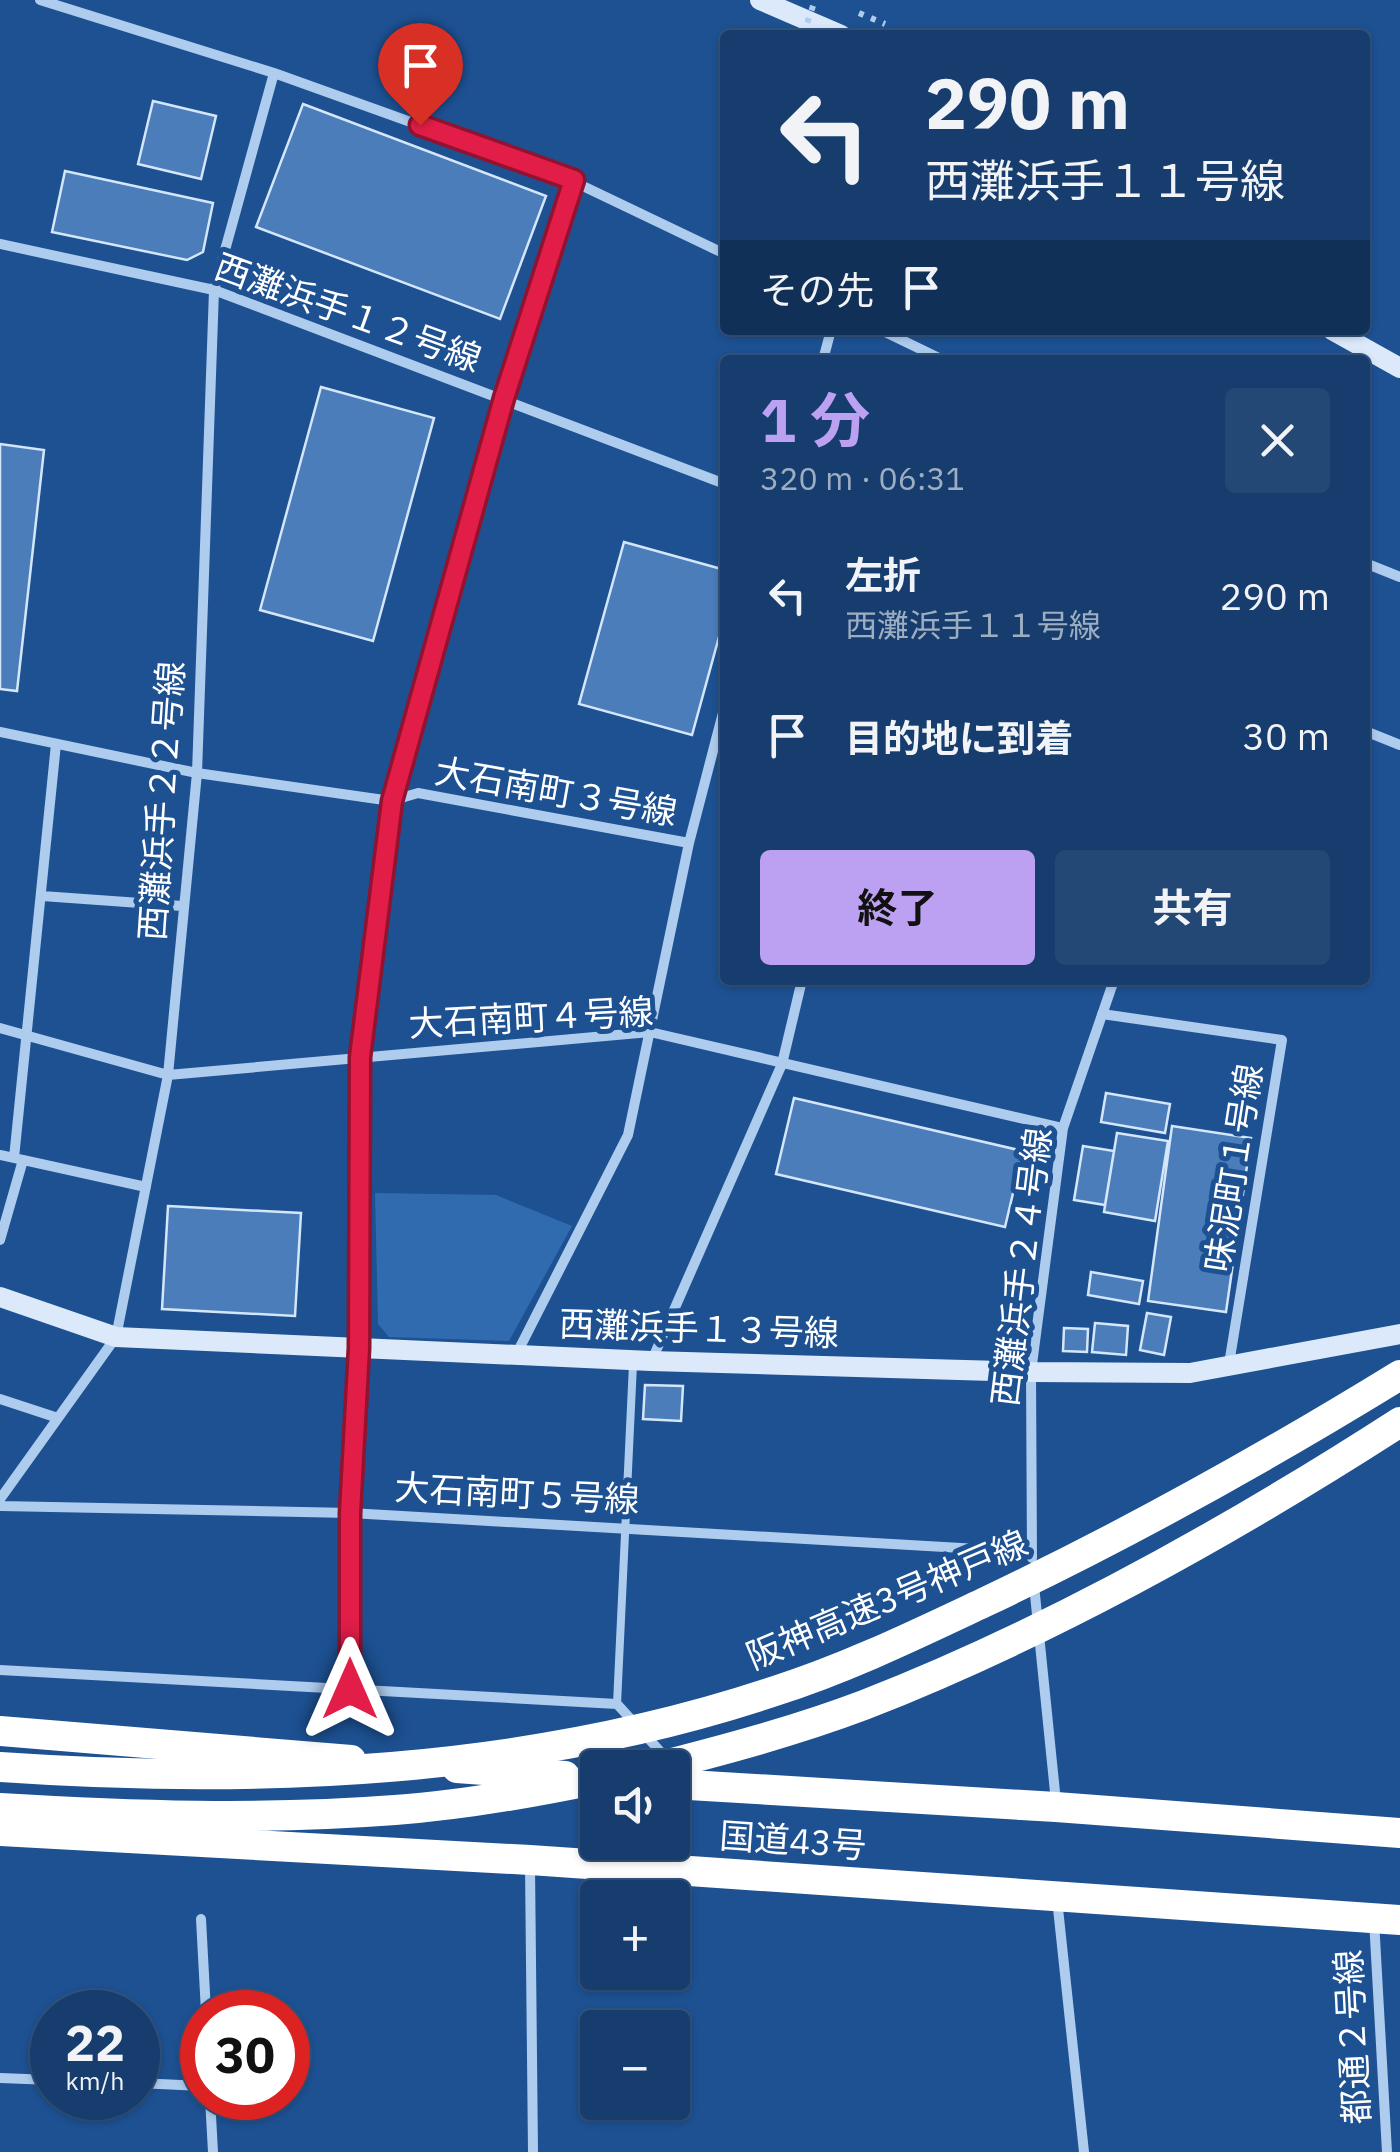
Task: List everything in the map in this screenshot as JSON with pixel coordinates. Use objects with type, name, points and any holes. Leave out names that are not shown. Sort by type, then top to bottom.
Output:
[{"type":"highway","name":"阪神高速3号神戸線","points":[[0,1767],[99,1774],[376,1769],[501,1756],[698,1715],[845,1666],[1064,1564],[1300,1437],[1400,1376]]},
{"type":"highway","points":[[690,1758],[784,1732],[944,1672],[1178,1554],[1400,1422]]},
{"type":"highway","points":[[1348,1456],[1400,1432]]},
{"type":"highway","points":[[0,1731],[580,1778]]},
{"type":"highway","points":[[0,1808],[111,1815],[234,1816],[396,1810],[513,1796],[580,1783]]},
{"type":"highway","name":"国道43号","points":[[690,1784],[1056,1806],[1400,1833]]},
{"type":"highway","name":"国道43号","points":[[0,1831],[530,1860],[1387,1919]]},
{"type":"street","points":[[40,0],[274,73],[574,180],[720,252]]},
{"type":"street","points":[[760,0],[829,30]]},
{"type":"street","name":"西灘浜手２２号線","points":[[0,1502],[116,1337],[168,1075],[197,773],[214,290],[274,73]]},
{"type":"street","points":[[350,1689],[350,1513],[359,1348],[360,1057],[392,801],[504,398],[574,180]]},
{"type":"street","name":"西灘浜手１２号線","points":[[0,244],[214,290],[720,482]]},
{"type":"street","points":[[891,335],[933,355]]},
{"type":"street","points":[[1341,335],[1400,368]]},
{"type":"street","points":[[1370,565],[1400,577]]},
{"type":"street","points":[[516,1355],[628,1136],[689,843],[720,724]]},
{"type":"street","name":"大石南町３号線","points":[[0,732],[197,773],[392,801],[418,793],[689,843]]},
{"type":"street","points":[[1370,733],[1400,745]]},
{"type":"street","points":[[0,1240],[19,1159],[56,744]]},
{"type":"street","points":[[42,896],[182,906]]},
{"type":"street","points":[[642,1360],[782,1064],[801,985]]},
{"type":"street","name":"西灘浜手２４号線","points":[[1056,1806],[1031,1552],[1030,1372],[1062,1128],[1112,985]]},
{"type":"street","name":"味泥町１号線","points":[[1102,1014],[1282,1040],[1229,1365]]},
{"type":"street","name":"大石南町４号線","points":[[0,1028],[168,1075],[650,1032],[1062,1128]]},
{"type":"street","points":[[0,1155],[146,1188]]},
{"type":"street","name":"西灘浜手１３号線","points":[[0,1296],[116,1337],[1030,1372],[1190,1373],[1400,1334]]},
{"type":"street","points":[[0,1399],[58,1418]]},
{"type":"street","name":"大石南町５号線","points":[[0,1502],[350,1513],[1031,1552]]},
{"type":"street","points":[[0,1670],[617,1704],[654,1750]]},
{"type":"street","points":[[530,1860],[533,2152]]},
{"type":"street","points":[[1056,1898],[1084,2152]]},
{"type":"street","name":"都通２号線","points":[[1387,1919],[1387,2152]]},
{"type":"street","points":[[201,1920],[205,1990]]},
{"type":"street","points":[[0,2078],[30,2079]]},
{"type":"street","points":[[211,2120],[213,2152]]},
{"type":"lane","points":[[617,1704],[623,1527],[642,1360]]},
{"type":"path","points":[[805,30],[815,0]]},
{"type":"shaded area","points":[[375,1193],[496,1195],[572,1226],[509,1341],[389,1337],[378,1324]]},
{"type":"building","points":[[153,101],[216,116],[201,179],[138,164]]},
{"type":"building","points":[[303,104],[546,196],[500,319],[256,227]]},
{"type":"building","points":[[65,171],[213,203],[203,252],[187,260],[52,232]]},
{"type":"building","points":[[321,387],[434,418],[373,641],[260,610]]},
{"type":"building","points":[[0,444],[44,450],[17,691],[0,689]]},
{"type":"building","points":[[624,542],[720,569],[720,633],[692,735],[579,704]]},
{"type":"building","points":[[1106,1093],[1170,1104],[1165,1133],[1101,1122]]},
{"type":"building","points":[[794,1098],[1023,1151],[1005,1227],[776,1174]]},
{"type":"building","points":[[1172,1126],[1251,1138],[1226,1312],[1148,1301]]},
{"type":"building","points":[[1117,1133],[1168,1141],[1155,1221],[1104,1212]]},
{"type":"building","points":[[1083,1146],[1114,1151],[1105,1205],[1074,1200]]},
{"type":"building","points":[[168,1206],[301,1213],[295,1316],[162,1309]]},
{"type":"building","points":[[1091,1272],[1143,1281],[1139,1304],[1088,1295]]},
{"type":"building","points":[[1147,1313],[1171,1317],[1164,1355],[1140,1350]]},
{"type":"building","points":[[1095,1323],[1128,1326],[1126,1355],[1092,1352]]},
{"type":"building","points":[[1064,1328],[1088,1329],[1087,1352],[1063,1351]]},
{"type":"building","points":[[645,1385],[683,1386],[681,1421],[643,1419]]},
{"type":"route","points":[[350,1689],[350,1513],[359,1348],[360,1057],[392,801],[504,398],[574,180],[420,125]]}]
